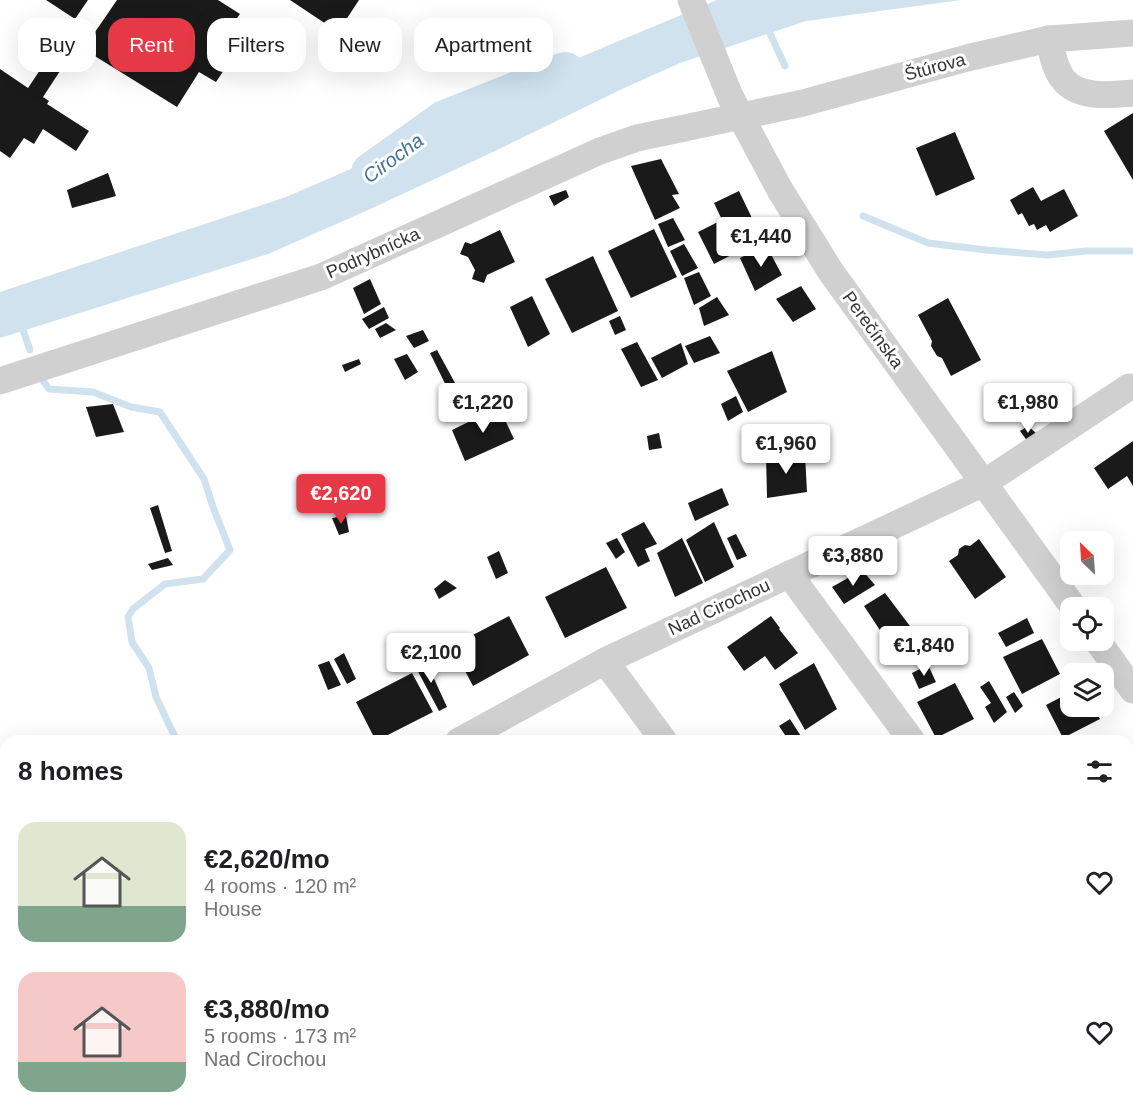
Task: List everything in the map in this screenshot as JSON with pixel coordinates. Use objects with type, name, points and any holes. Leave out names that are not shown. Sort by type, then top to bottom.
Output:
[{"type":"street","name":"Perečínska","points":[[691,0],[735,106],[780,190],[831,272],[1066,597]]},
{"type":"street","name":"Štúrova","points":[[735,106],[803,103],[967,58],[1049,39],[1133,33]]},
{"type":"street","points":[[1049,39],[1055,63],[1063,79],[1079,91],[1109,96],[1133,93]]},
{"type":"street","name":"Podrybnícka","points":[[0,381],[321,277],[600,151],[735,106]]},
{"type":"street","name":"Nad Cirochou","points":[[470,735],[605,661],[984,483],[1129,387]]},
{"type":"street","points":[[789,574],[908,735]]},
{"type":"street","points":[[1105,651],[1133,690]]},
{"type":"street","points":[[605,661],[660,735]]},
{"type":"water","points":[[717,0],[961,0],[806,21],[680,63],[366,211],[268,254],[0,338],[0,292],[286,197],[467,119],[583,56]]},
{"type":"building","points":[[46,0],[88,0],[73,18]]},
{"type":"building","points":[[117,0],[218,0],[240,14],[237,18],[207,18],[207,72],[223,72],[216,82],[199,72],[177,107],[121,72],[195,72],[195,18],[108,18],[108,64],[96,57],[96,31]]},
{"type":"building","points":[[290,0],[359,0],[347,18],[318,19]]},
{"type":"building","points":[[0,69],[28,88],[39,72],[59,72],[43,97],[49,101],[47,104],[89,131],[76,151],[43,129],[34,144],[24,138],[10,158],[0,151]]},
{"type":"building","points":[[1133,113],[1133,180],[1104,131]]},
{"type":"building","points":[[955,132],[975,179],[936,196],[916,148]]},
{"type":"building","points":[[661,159],[679,194],[672,195],[680,208],[655,220],[631,166]]},
{"type":"building","points":[[108,173],[116,196],[72,208],[67,190]]},
{"type":"building","points":[[1033,187],[1041,201],[1064,189],[1078,216],[1050,232],[1046,225],[1037,230],[1034,224],[1029,226],[1022,213],[1018,215],[1010,200]]},
{"type":"building","points":[[566,190],[569,197],[554,206],[549,196]]},
{"type":"building","points":[[739,191],[762,239],[714,264],[698,232],[722,220],[714,203]]},
{"type":"building","points":[[673,218],[685,240],[668,247],[658,224]]},
{"type":"building","points":[[654,229],[677,277],[631,298],[608,251]]},
{"type":"building","points":[[500,230],[515,262],[487,275],[484,283],[472,279],[475,270],[468,257],[460,254],[465,242],[471,244]]},
{"type":"building","points":[[684,244],[698,268],[682,276],[670,251]]},
{"type":"building","points":[[766,245],[782,275],[755,291],[740,258]]},
{"type":"building","points":[[593,256],[618,311],[572,333],[545,279]]},
{"type":"building","points":[[699,272],[711,296],[694,305],[684,278]]},
{"type":"building","points":[[370,279],[381,304],[364,314],[353,288]]},
{"type":"building","points":[[801,286],[816,309],[793,322],[776,299]]},
{"type":"building","points":[[532,296],[550,334],[528,347],[510,307]]},
{"type":"building","points":[[717,297],[729,315],[704,326],[699,308]]},
{"type":"building","points":[[948,298],[981,360],[951,376],[942,358],[937,356],[931,346],[932,341],[918,315]]},
{"type":"building","points":[[384,307],[389,318],[369,329],[362,319]]},
{"type":"building","points":[[620,316],[626,330],[615,335],[609,321]]},
{"type":"building","points":[[386,323],[396,330],[380,338],[375,329]]},
{"type":"building","points":[[423,330],[429,341],[414,348],[406,336]]},
{"type":"building","points":[[710,336],[720,353],[694,363],[685,346]]},
{"type":"building","points":[[637,342],[658,380],[641,387],[621,349]]},
{"type":"building","points":[[681,343],[688,364],[662,378],[651,358]]},
{"type":"building","points":[[437,350],[466,403],[455,404],[430,353]]},
{"type":"building","points":[[772,351],[787,392],[748,412],[727,371]]},
{"type":"building","points":[[407,354],[418,372],[405,380],[394,359]]},
{"type":"building","points":[[359,359],[361,364],[345,372],[342,365]]},
{"type":"building","points":[[736,396],[743,412],[728,421],[721,404]]},
{"type":"building","points":[[113,404],[124,432],[96,437],[86,407]]},
{"type":"building","points":[[449,405],[454,415],[443,421],[439,414]]},
{"type":"building","points":[[499,407],[514,439],[465,461],[452,430]]},
{"type":"building","points":[[1028,426],[1037,434],[1028,442],[1020,431]]},
{"type":"building","points":[[659,433],[662,448],[649,450],[647,436]]},
{"type":"building","points":[[1133,441],[1133,486],[1127,476],[1108,489],[1094,468]]},
{"type":"building","points":[[766,455],[805,455],[807,492],[767,498]]},
{"type":"building","points":[[722,488],[729,505],[695,521],[688,503]]},
{"type":"building","points":[[158,505],[172,551],[165,553],[150,508]]},
{"type":"building","points":[[346,516],[349,532],[339,535],[332,518]]},
{"type":"building","points":[[644,522],[657,544],[645,549],[650,561],[638,567],[621,534]]},
{"type":"building","points":[[714,522],[734,567],[705,582],[686,540]]},
{"type":"building","points":[[736,534],[747,556],[737,560],[727,538]]},
{"type":"building","points":[[617,538],[625,552],[616,559],[606,543]]},
{"type":"building","points":[[682,538],[703,583],[675,597],[657,553]]},
{"type":"building","points":[[979,539],[1006,577],[975,599],[949,561],[958,555],[959,549],[965,545],[970,546]]},
{"type":"building","points":[[499,551],[508,573],[496,579],[487,557]]},
{"type":"building","points":[[168,558],[173,565],[152,570],[148,564]]},
{"type":"building","points":[[606,567],[627,608],[565,638],[545,597]]},
{"type":"building","points":[[862,570],[875,585],[844,604],[832,587]]},
{"type":"building","points":[[445,580],[457,588],[439,599],[434,589]]},
{"type":"building","points":[[885,593],[916,634],[895,653],[864,606]]},
{"type":"building","points":[[509,616],[529,655],[473,686],[452,646]]},
{"type":"building","points":[[771,616],[798,653],[775,670],[765,656],[744,671],[727,647]]},
{"type":"building","points":[[1027,618],[1034,633],[1006,647],[998,633]]},
{"type":"building","points":[[1042,639],[1060,674],[1022,694],[1003,657]]},
{"type":"building","points":[[344,653],[356,679],[347,684],[334,659]]},
{"type":"building","points":[[425,659],[447,707],[439,711],[414,664]]},
{"type":"building","points":[[329,661],[341,685],[328,690],[318,665]]},
{"type":"building","points":[[814,663],[837,709],[805,730],[779,684]]},
{"type":"building","points":[[928,665],[936,682],[919,689],[912,673]]},
{"type":"building","points":[[412,673],[433,712],[388,735],[373,735],[356,702]]},
{"type":"building","points":[[989,681],[1007,712],[994,723],[985,707],[991,703],[980,687]]},
{"type":"building","points":[[955,683],[974,719],[942,735],[934,735],[917,702]]},
{"type":"building","points":[[1014,692],[1023,706],[1015,713],[1006,697]]},
{"type":"building","points":[[1060,698],[1060,717],[1099,717],[1100,719],[1069,735],[1061,735],[1046,705]]},
{"type":"building","points":[[790,719],[800,735],[785,735],[779,726]]},
{"type":"waterway","points":[[766,25],[785,66]]},
{"type":"waterway","name":"Cirocha","points":[[372,173],[445,121],[565,73]]},
{"type":"waterway","points":[[863,216],[928,243],[1047,255],[1086,251],[1133,251]]},
{"type":"waterway","points":[[21,324],[30,350]]},
{"type":"waterway","points":[[39,375],[49,389],[93,392],[131,407],[160,412],[204,479],[230,550],[203,579],[165,584],[133,609],[128,617],[132,642],[149,668],[156,697],[174,735]]}]
